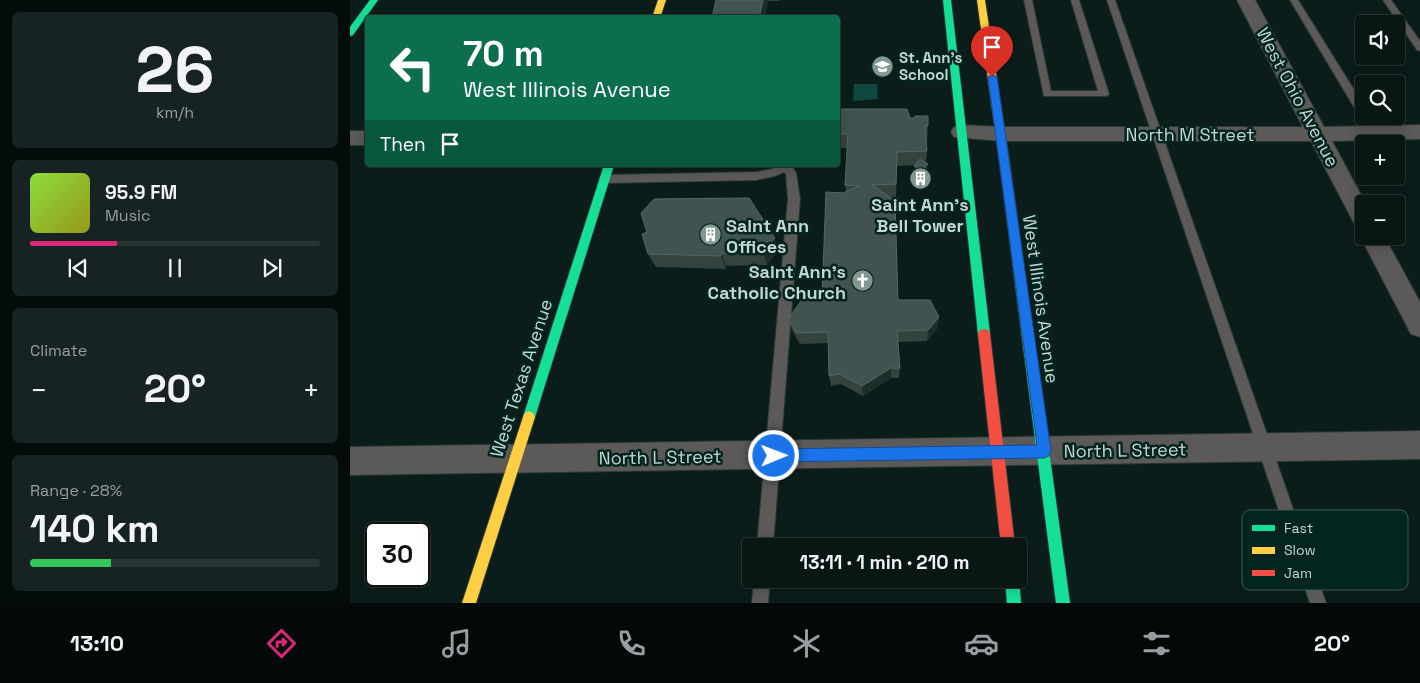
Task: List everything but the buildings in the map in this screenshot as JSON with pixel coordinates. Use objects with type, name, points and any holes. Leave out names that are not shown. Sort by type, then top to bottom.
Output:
[{"type":"main road","points":[[350,33],[374,0]]},
{"type":"main road","points":[[657,15],[662,0]]},
{"type":"main road","points":[[947,0],[1007,538]]},
{"type":"main road","name":"West Illinois Avenue","points":[[981,0],[1001,134],[1063,603]]},
{"type":"main road","name":"West Texas Avenue","points":[[469,603],[513,460],[608,167]]},
{"type":"main road","points":[[1013,588],[1014,603]]},
{"type":"street","name":"West Ohio Avenue","points":[[1246,0],[1355,204]]},
{"type":"street","name":"North M Street","points":[[961,132],[1001,134],[1317,134],[1355,124]]},
{"type":"street","name":"North M Street","points":[[1387,125],[1420,132]]},
{"type":"street","points":[[350,138],[365,138]]},
{"type":"street","points":[[1377,245],[1420,326]]},
{"type":"street","name":"North L Street","points":[[350,461],[1420,446]]},
{"type":"lane","points":[[1028,0],[1046,94],[1104,94],[1075,0]]},
{"type":"lane","points":[[1111,0],[1286,510]]},
{"type":"lane","points":[[1294,0],[1355,100]]},
{"type":"lane","points":[[1387,0],[1420,48]]},
{"type":"lane","points":[[604,179],[756,176],[775,172],[783,167]]},
{"type":"lane","points":[[766,538],[794,198],[792,172],[788,167]]},
{"type":"lane","points":[[760,603],[761,588]]},
{"type":"lane","points":[[1314,590],[1318,603]]},
{"type":"green space","points":[[854,84],[877,84],[878,99],[853,101]]},
{"type":"traffic: fast","points":[[350,33],[374,0]]},
{"type":"traffic: fast","points":[[947,0],[984,334]]},
{"type":"traffic: fast","points":[[529,417],[608,167]]},
{"type":"traffic: fast","points":[[1006,173],[1063,603]]},
{"type":"traffic: fast","points":[[1013,588],[1014,603]]},
{"type":"traffic: slow","points":[[657,15],[662,0]]},
{"type":"traffic: slow","points":[[981,0],[1006,173]]},
{"type":"traffic: slow","points":[[469,603],[529,417]]},
{"type":"traffic: jam","points":[[984,334],[1007,538]]},
{"type":"place","name":"St. Ann's School","points":[[883,66]]},
{"type":"place","name":"Saint Ann’s Bell Tower","points":[[920,179]]},
{"type":"place","name":"Saint Ann Offices","points":[[710,235]]},
{"type":"place","name":"Saint Ann's Catholic Church","points":[[862,281]]},
{"type":"route","points":[[774,456],[1044,451],[992,77]]}]
